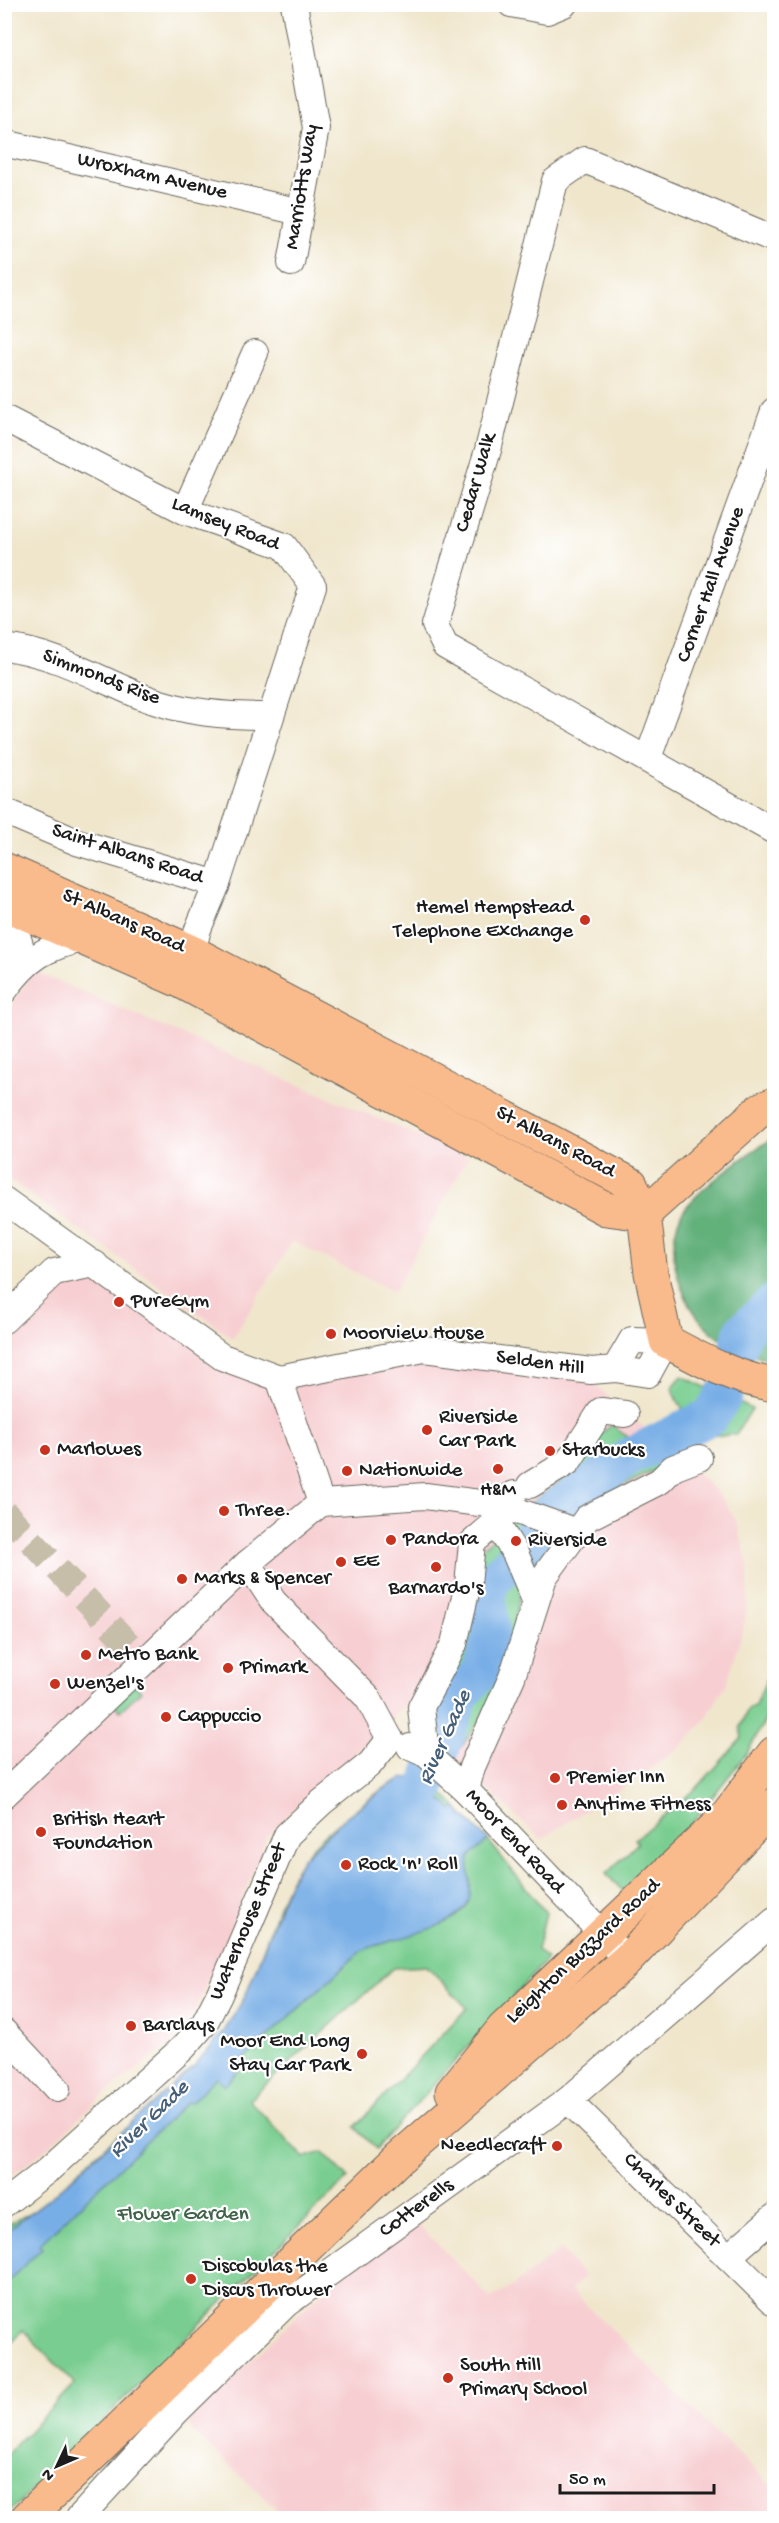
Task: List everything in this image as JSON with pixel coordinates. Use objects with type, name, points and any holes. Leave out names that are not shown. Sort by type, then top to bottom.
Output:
[{"type":"main road","name":"St Albans Road","points":[[4,869],[192,952],[631,1184],[644,1214]]},
{"type":"main road","name":"St Albans Road","points":[[4,904],[86,938],[191,987],[606,1209],[644,1214]]},
{"type":"main road","points":[[130,958],[185,964],[192,952],[211,976],[341,1048],[380,1087]]},
{"type":"main road","points":[[774,1104],[761,1109],[644,1214],[651,1273],[666,1341],[715,1367],[752,1381],[774,1385]]},
{"type":"main road","name":"Leighton Buzzard Road","points":[[399,2158],[503,2029],[723,1820],[774,1753]]},
{"type":"main road","name":"Leighton Buzzard Road","points":[[27,2518],[399,2158],[627,1960],[774,1805]]},
{"type":"street","name":"Marriotts Way","points":[[291,263],[316,128],[294,4]]},
{"type":"street","points":[[511,4],[546,12],[564,4]]},
{"type":"street","name":"Wroxham Avenue","points":[[4,143],[300,212]]},
{"type":"street","name":"Cedar Walk","points":[[773,233],[585,160],[555,181],[488,450],[435,625],[445,646],[648,758],[774,831]]},
{"type":"street","points":[[185,512],[255,353]]},
{"type":"street","name":"Corner Hall Avenue","points":[[648,758],[774,411]]},
{"type":"street","name":"Lamsey Road","points":[[4,418],[185,512],[284,546],[313,586],[269,716],[217,884]]},
{"type":"street","name":"Simmonds Rise","points":[[4,647],[57,658],[145,698],[215,716],[269,716]]},
{"type":"street","name":"Saint Albans Road","points":[[4,811],[77,842],[217,884],[198,929],[192,952]]},
{"type":"street","points":[[4,919],[13,922],[21,945],[20,969]]},
{"type":"street","points":[[4,991],[20,969],[54,945],[86,938]]},
{"type":"street","points":[[4,1200],[222,1357],[279,1378],[321,1503]]},
{"type":"street","points":[[47,1229],[54,1272]]},
{"type":"street","points":[[4,1320],[54,1272],[94,1264]]},
{"type":"street","name":"Selden Hill","points":[[279,1378],[424,1349],[591,1371],[615,1369],[648,1374],[666,1341]]},
{"type":"street","points":[[426,1754],[421,1707],[454,1644],[468,1584],[472,1543],[513,1501],[568,1462],[601,1411],[625,1414]]},
{"type":"street","points":[[466,1790],[472,1767],[512,1677],[544,1577],[586,1518],[660,1481],[673,1468],[699,1458]]},
{"type":"street","points":[[4,1795],[138,1654],[321,1503],[425,1497],[513,1501],[577,1532]]},
{"type":"street","points":[[513,1501],[515,1553],[535,1600]]},
{"type":"street","points":[[248,1563],[273,1601],[368,1698],[390,1739]]},
{"type":"street","name":"Moor End Road","points":[[390,1739],[426,1754],[466,1790],[627,1960]]},
{"type":"street","name":"Waterhouse Street","points":[[4,2204],[48,2170],[184,2047],[204,2024],[219,1995],[287,1835],[314,1809],[370,1764],[390,1739]]},
{"type":"street","name":"Cotterells","points":[[79,2518],[177,2411],[286,2304],[568,2100],[774,1920]]},
{"type":"street","points":[[4,2032],[57,2089]]},
{"type":"street","name":"Charles Street","points":[[568,2100],[774,2302]]},
{"type":"street","points":[[728,2257],[774,2217]]},
{"type":"shaded area","points":[[33,971],[468,1157],[394,1292],[292,1241],[233,1338],[5,1177],[5,1015]]},
{"type":"shaded area","points":[[95,1264],[279,1378],[459,1352],[594,1384],[719,1495],[737,1522],[748,1565],[748,1597],[743,1630],[727,1683],[704,1722],[681,1746],[651,1769],[541,1839],[476,1779],[435,1750],[403,1706],[339,1771],[296,1807],[267,1836],[219,1957],[193,2015],[180,2036],[107,2092],[48,2147],[5,2181],[5,1320],[54,1272]]},
{"type":"shaded area","name":"South Hill Primary School","points":[[413,2219],[490,2298],[506,2291],[560,2250],[585,2277],[571,2290],[774,2489],[774,2518],[273,2518],[271,2516],[276,2509],[193,2432],[188,2422],[314,2299]]},
{"type":"green space","points":[[774,1138],[774,1359],[772,1359],[757,1356],[718,1337],[706,1326],[695,1313],[680,1283],[674,1250],[675,1233],[680,1217],[695,1197],[751,1152]]},
{"type":"green space","points":[[682,1376],[752,1409],[736,1434],[717,1435],[702,1428],[689,1417],[672,1388]]},
{"type":"green space","points":[[612,1425],[661,1464],[660,1468],[578,1508],[555,1534],[521,1589],[511,1650],[485,1713],[461,1748],[449,1739],[430,1715],[482,1549],[529,1504],[571,1473],[601,1433]]},
{"type":"green space","points":[[774,1662],[774,1704],[747,1753],[691,1824],[625,1893],[606,1874],[638,1843],[635,1839],[696,1789],[742,1738],[740,1727],[748,1709],[755,1706]]},
{"type":"green space","points":[[129,1679],[141,1691],[120,1711],[109,1699]]},
{"type":"green space","name":"Flower Garden","points":[[404,1778],[416,1778],[435,1786],[488,1840],[546,1913],[537,1950],[547,1959],[376,2149],[355,2127],[467,2008],[427,1966],[393,1968],[249,2100],[304,2158],[322,2152],[348,2178],[5,2517],[5,2456],[75,2384],[23,2330],[5,2349],[5,2225],[32,2211],[56,2192],[157,2103],[210,2050],[237,2011],[246,1993],[283,1896],[302,1860],[338,1823],[376,1794]]},
{"type":"water","points":[[404,1778],[424,1781],[432,1785],[440,1791],[437,1795],[452,1810],[455,1807],[488,1840],[469,1858],[470,1895],[464,1910],[439,1926],[361,1951],[237,2065],[240,2069],[225,2085],[216,2077],[190,2103],[188,2101],[39,2245],[42,2248],[5,2284],[5,2232],[51,2197],[195,2065],[223,2033],[245,1997],[289,1883],[303,1858],[346,1817],[391,1784]]},
{"type":"waterway","name":"River Gade","points":[[738,1348],[743,1331],[774,1303]]},
{"type":"waterway","name":"River Gade","points":[[398,1823],[427,1786],[461,1694],[480,1673],[491,1636],[487,1595],[491,1581],[511,1562],[548,1514],[631,1456],[711,1416],[724,1395]]},
{"type":"tunnel","points":[[4,1512],[131,1647]]},
{"type":"place","name":"Hemel Hempstead Telephone Exchange","points":[[585,920]]},
{"type":"place","name":"PureGym","points":[[119,1302]]},
{"type":"place","name":"Moorview House","points":[[331,1334]]},
{"type":"place","name":"Riverside Car Park","points":[[427,1430]]},
{"type":"place","name":"Marlowes","points":[[45,1450]]},
{"type":"place","name":"Starbucks","points":[[550,1451]]},
{"type":"place","name":"H&M","points":[[498,1469]]},
{"type":"place","name":"Nationwide","points":[[347,1471]]},
{"type":"place","name":"Three.","points":[[224,1511]]},
{"type":"place","name":"Pandora","points":[[391,1540]]},
{"type":"place","name":"Riverside","points":[[516,1541]]},
{"type":"place","name":"EE","points":[[341,1562]]},
{"type":"place","name":"Barnardo's","points":[[436,1567]]},
{"type":"place","name":"Marks & Spencer","points":[[182,1579]]},
{"type":"place","name":"Metro Bank","points":[[86,1655]]},
{"type":"place","name":"Primark","points":[[228,1668]]},
{"type":"place","name":"Wenzel's","points":[[55,1684]]},
{"type":"place","name":"Cappuccio","points":[[166,1717]]},
{"type":"place","name":"Premier Inn","points":[[555,1778]]},
{"type":"place","name":"Anytime Fitness","points":[[562,1805]]},
{"type":"place","name":"British Heart Foundation","points":[[41,1832]]},
{"type":"place","name":"Rock 'n' Roll","points":[[346,1865]]},
{"type":"place","name":"Barclays","points":[[131,2026]]},
{"type":"place","name":"Moor End Long Stay Car Park","points":[[362,2054]]},
{"type":"place","name":"Needlecraft","points":[[557,2146]]},
{"type":"place","name":"Discobulas the Discus Thrower","points":[[191,2279]]},
{"type":"place","name":"South Hill Primary School","points":[[448,2378]]}]
